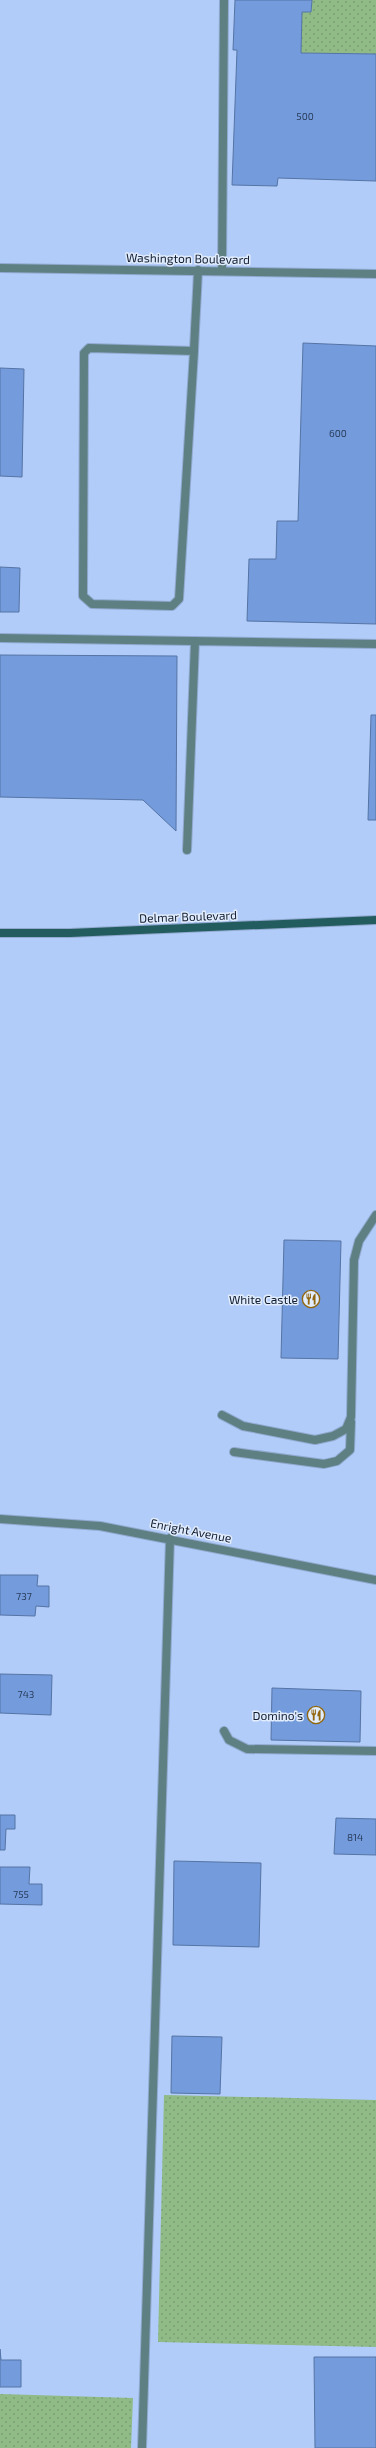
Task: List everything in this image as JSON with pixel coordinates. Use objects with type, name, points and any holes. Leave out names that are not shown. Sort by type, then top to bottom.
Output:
[{"type":"main road","name":"Delmar Boulevard","points":[[0,933],[70,933],[376,920]]},
{"type":"street","points":[[222,271],[224,0]]},
{"type":"street","name":"Washington Boulevard","points":[[0,268],[376,274]]},
{"type":"street","points":[[194,351],[89,348],[84,353],[83,596],[92,604],[172,606],[179,599],[194,351],[198,270]]},
{"type":"street","points":[[0,638],[376,644]]},
{"type":"street","points":[[187,850],[195,641]]},
{"type":"street","points":[[234,1452],[324,1464],[337,1461],[350,1450],[354,1260],[359,1240],[376,1215]]},
{"type":"street","points":[[222,1415],[243,1426],[315,1440],[332,1436],[346,1429],[351,1417]]},
{"type":"street","name":"Enright Avenue","points":[[0,1519],[20,1519],[100,1526],[170,1538],[376,1580]]},
{"type":"street","points":[[142,2448],[170,1538]]},
{"type":"street","points":[[224,1731],[229,1740],[247,1749],[376,1751]]},
{"type":"green space","points":[[312,0],[376,0],[376,54],[301,53],[302,12],[311,12]]},
{"type":"green space","points":[[164,2095],[376,2100],[376,2347],[158,2342]]},
{"type":"green space","points":[[0,2394],[133,2398],[131,2448],[0,2448]]},
{"type":"building","points":[[235,0],[312,0],[311,12],[302,12],[301,53],[376,54],[376,181],[278,178],[277,186],[232,185],[237,50],[233,50]]},
{"type":"building","points":[[303,343],[376,346],[376,624],[247,621],[249,559],[276,559],[277,521],[298,521]]},
{"type":"building","points":[[0,368],[24,369],[22,477],[0,476]]},
{"type":"building","points":[[0,567],[20,568],[19,612],[0,612]]},
{"type":"building","points":[[0,655],[177,656],[176,831],[143,800],[0,797]]},
{"type":"building","points":[[371,715],[376,715],[376,820],[368,820]]},
{"type":"building","name":"White Castle","points":[[284,1240],[341,1241],[338,1359],[281,1358]]},
{"type":"building","points":[[0,1575],[38,1575],[37,1586],[49,1586],[49,1607],[36,1606],[35,1616],[0,1615]]},
{"type":"building","points":[[0,1674],[52,1675],[51,1715],[0,1713]]},
{"type":"building","name":"Domino's","points":[[272,1688],[361,1691],[360,1742],[271,1740]]},
{"type":"building","points":[[0,1815],[15,1815],[15,1829],[6,1829],[5,1850],[0,1850]]},
{"type":"building","points":[[336,1818],[376,1819],[376,1855],[334,1854]]},
{"type":"building","points":[[174,1861],[261,1863],[259,1947],[173,1945]]},
{"type":"building","points":[[0,1867],[30,1867],[29,1884],[42,1884],[42,1905],[0,1904]]},
{"type":"building","points":[[172,2036],[222,2037],[220,2094],[171,2093]]},
{"type":"building","points":[[0,2349],[1,2360],[21,2360],[21,2387],[0,2387]]},
{"type":"building","points":[[314,2357],[376,2357],[376,2448],[315,2448]]},
{"type":"place","name":"White Castle","points":[[311,1299]]},
{"type":"place","name":"Domino's","points":[[316,1715]]}]
